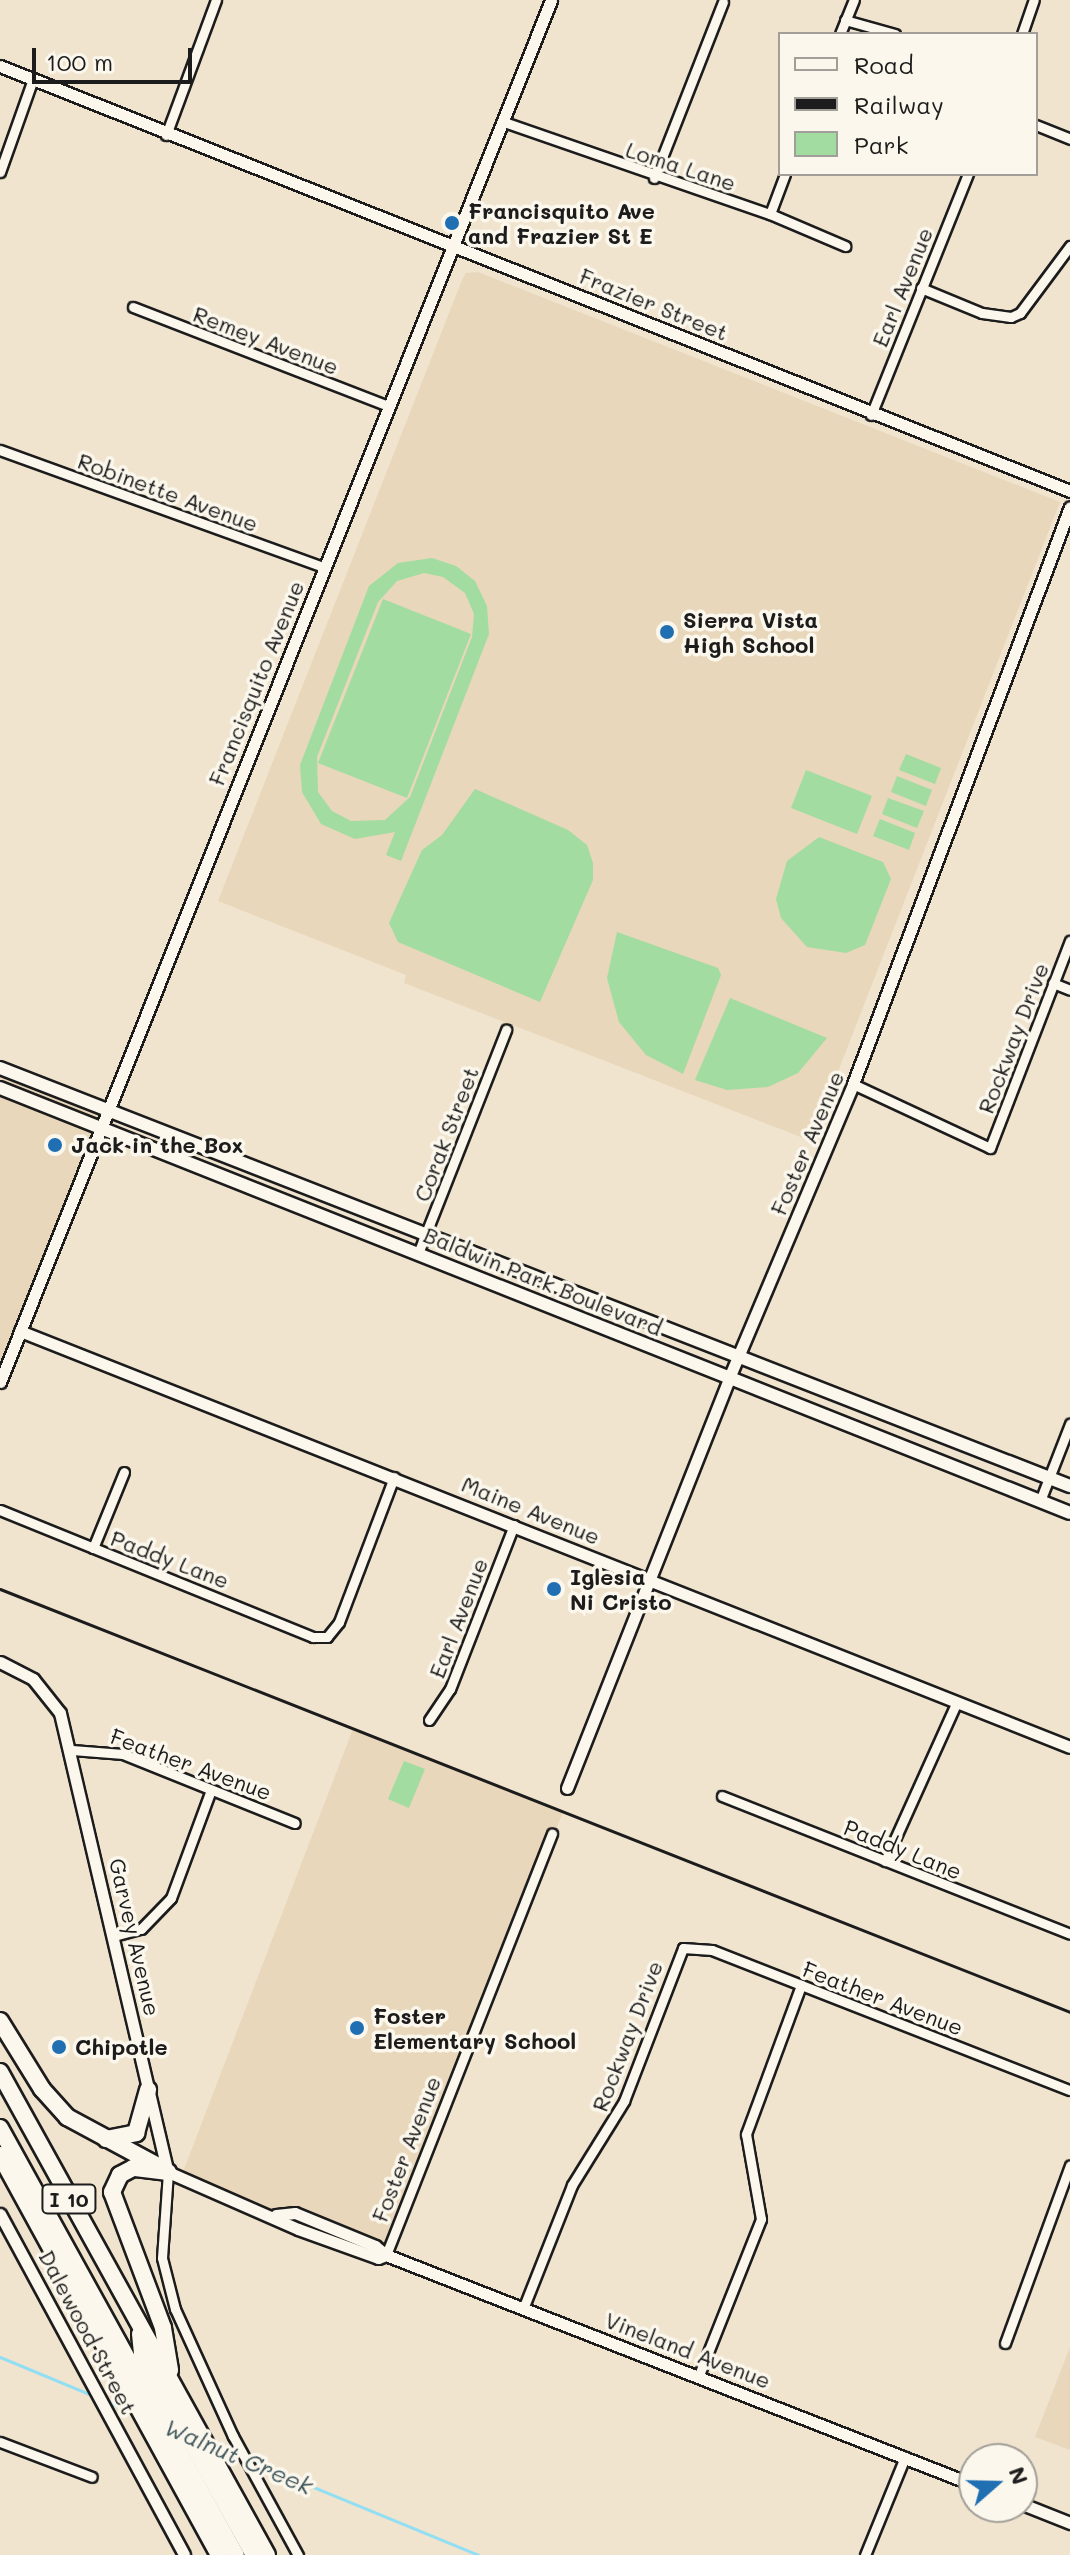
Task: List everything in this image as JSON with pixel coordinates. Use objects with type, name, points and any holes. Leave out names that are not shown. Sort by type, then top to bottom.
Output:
[{"type":"highway","points":[[0,2021],[54,2104],[93,2135],[168,2172]]},
{"type":"highway","name":"I 10","points":[[0,2072],[267,2555]]},
{"type":"highway","points":[[93,2135],[116,2141],[136,2133],[148,2090]]},
{"type":"highway","points":[[0,2128],[236,2555]]},
{"type":"highway","name":"I 10","points":[[0,2155],[219,2555]]},
{"type":"highway","points":[[168,2172],[133,2168],[120,2175],[112,2192],[163,2328],[173,2384]]},
{"type":"highway","points":[[139,2325],[142,2354],[254,2555]]},
{"type":"main road","name":"Baldwin Park Boulevard","points":[[0,1068],[108,1112],[429,1231],[1070,1486]]},
{"type":"main road","name":"Baldwin Park Boulevard","points":[[0,1088],[419,1251],[1070,1513]]},
{"type":"street","points":[[165,136],[216,0]]},
{"type":"street","name":"Francisquito Avenue","points":[[0,1382],[386,405],[504,122],[551,0]]},
{"type":"street","points":[[841,32],[854,0]]},
{"type":"street","points":[[1023,32],[1034,0]]},
{"type":"street","points":[[654,178],[723,2]]},
{"type":"street","points":[[845,20],[888,32]]},
{"type":"street","name":"Frazier Street","points":[[0,66],[165,136],[453,242],[871,415],[1070,491]]},
{"type":"street","points":[[0,172],[33,79]]},
{"type":"street","name":"Loma Lane","points":[[504,122],[654,178],[770,214],[845,246]]},
{"type":"street","points":[[1038,126],[1070,139]]},
{"type":"street","points":[[770,214],[784,176]]},
{"type":"street","name":"Earl Avenue","points":[[871,415],[967,176]]},
{"type":"street","points":[[921,288],[982,313],[1011,317],[1020,313],[1070,246]]},
{"type":"street","name":"Remey Avenue","points":[[133,307],[386,405]]},
{"type":"street","name":"Robinette Avenue","points":[[0,450],[324,567]]},
{"type":"street","name":"Foster Avenue","points":[[567,1788],[729,1378],[853,1084],[1070,507]]},
{"type":"street","name":"Rockway Drive","points":[[853,1084],[990,1148],[1070,941]]},
{"type":"street","points":[[1053,983],[1070,990]]},
{"type":"street","name":"Corak Street","points":[[419,1251],[506,1030]]},
{"type":"street","name":"Maine Avenue","points":[[20,1331],[1070,1747]]},
{"type":"street","points":[[1040,1501],[1070,1424]]},
{"type":"street","points":[[93,1548],[124,1472]]},
{"type":"street","name":"Paddy Lane","points":[[0,1510],[313,1637],[327,1637],[339,1622],[394,1477]]},
{"type":"street","name":"Earl Avenue","points":[[429,1720],[450,1689],[514,1525]]},
{"type":"street","name":"Garvey Avenue","points":[[0,1662],[33,1679],[53,1700],[72,1750],[168,2172],[162,2250],[166,2281],[233,2436],[298,2555]]},
{"type":"street","points":[[885,1861],[956,1704]]},
{"type":"street","name":"Feather Avenue","points":[[72,1750],[123,1754],[295,1823]]},
{"type":"street","points":[[114,1936],[141,1929],[171,1898],[211,1790]]},
{"type":"street","name":"Paddy Lane","points":[[722,1796],[1070,1934]]},
{"type":"street","name":"Foster Avenue","points":[[386,2255],[552,1833]]},
{"type":"street","name":"Rockway Drive","points":[[523,2309],[572,2185],[624,2101],[683,1948]]},
{"type":"street","name":"Feather Avenue","points":[[683,1948],[712,1950],[1070,2090]]},
{"type":"street","points":[[699,2375],[761,2219],[746,2134],[801,1985]]},
{"type":"street","points":[[1005,2343],[1070,2165]]},
{"type":"street","name":"Vineland Avenue","points":[[168,2172],[275,2215],[298,2229],[378,2258],[386,2255],[958,2479]]},
{"type":"street","name":"Dalewood Street","points":[[0,2214],[184,2555]]},
{"type":"street","points":[[0,2442],[92,2477]]},
{"type":"street","points":[[865,2555],[905,2457]]},
{"type":"street","points":[[1038,2510],[1070,2523]]},
{"type":"shaded area","name":"Sierra Vista High School","points":[[478,272],[1060,502],[811,1141],[404,983],[406,975],[218,901],[462,280],[466,273]]},
{"type":"shaded area","points":[[0,1068],[108,1112],[0,1382]]},
{"type":"shaded area","name":"Foster Elementary School","points":[[353,1729],[563,1812],[386,2255],[378,2258],[181,2177]]},
{"type":"shaded area","points":[[1070,2347],[1070,2450],[1035,2437]]},
{"type":"green space","points":[[432,558],[456,566],[475,581],[487,606],[489,634],[401,861],[386,855],[395,832],[355,839],[321,824],[302,792],[300,765],[369,586],[398,563]],"holes":[[[424,573],[443,577],[465,593],[474,614],[472,637],[410,797],[385,820],[351,821],[332,811],[318,792],[317,757],[378,602],[397,581]]]},
{"type":"green space","points":[[383,599],[471,634],[407,798],[318,763]]},
{"type":"green space","points":[[906,754],[941,768],[935,784],[899,770]]},
{"type":"green space","points":[[806,770],[872,796],[857,834],[791,808]]},
{"type":"green space","points":[[897,776],[932,790],[926,806],[891,792]]},
{"type":"green space","points":[[475,789],[568,830],[587,845],[593,863],[593,880],[540,1002],[398,942],[389,923],[422,850],[442,835]]},
{"type":"green space","points":[[888,798],[924,811],[917,828],[882,814]]},
{"type":"green space","points":[[880,819],[915,833],[909,850],[873,836]]},
{"type":"green space","points":[[819,837],[883,862],[891,879],[865,945],[846,953],[807,947],[781,918],[776,899],[787,861]]},
{"type":"green space","points":[[617,932],[718,968],[721,975],[683,1074],[646,1055],[619,1022],[607,978]]},
{"type":"green space","points":[[730,998],[827,1038],[798,1073],[768,1087],[727,1090],[695,1080]]},
{"type":"green space","points":[[404,1761],[425,1769],[409,1808],[388,1799]]},
{"type":"waterway","name":"Walnut Creek","points":[[0,2357],[94,2396]]},
{"type":"waterway","name":"Walnut Creek","points":[[104,2400],[134,2413]]},
{"type":"waterway","name":"Walnut Creek","points":[[215,2446],[241,2457]]},
{"type":"waterway","name":"Walnut Creek","points":[[248,2460],[478,2555]]},
{"type":"railway","points":[[0,1589],[1070,2012]]},
{"type":"place","name":"Francisquito Ave and Frazier St E","points":[[452,223]]},
{"type":"place","name":"Sierra Vista High School","points":[[667,632]]},
{"type":"place","name":"Jack in the Box","points":[[55,1145]]},
{"type":"place","name":"Iglesia Ni Cristo","points":[[554,1589]]},
{"type":"place","name":"Foster Elementary School","points":[[357,2028]]},
{"type":"place","name":"Chipotle","points":[[59,2047]]}]
